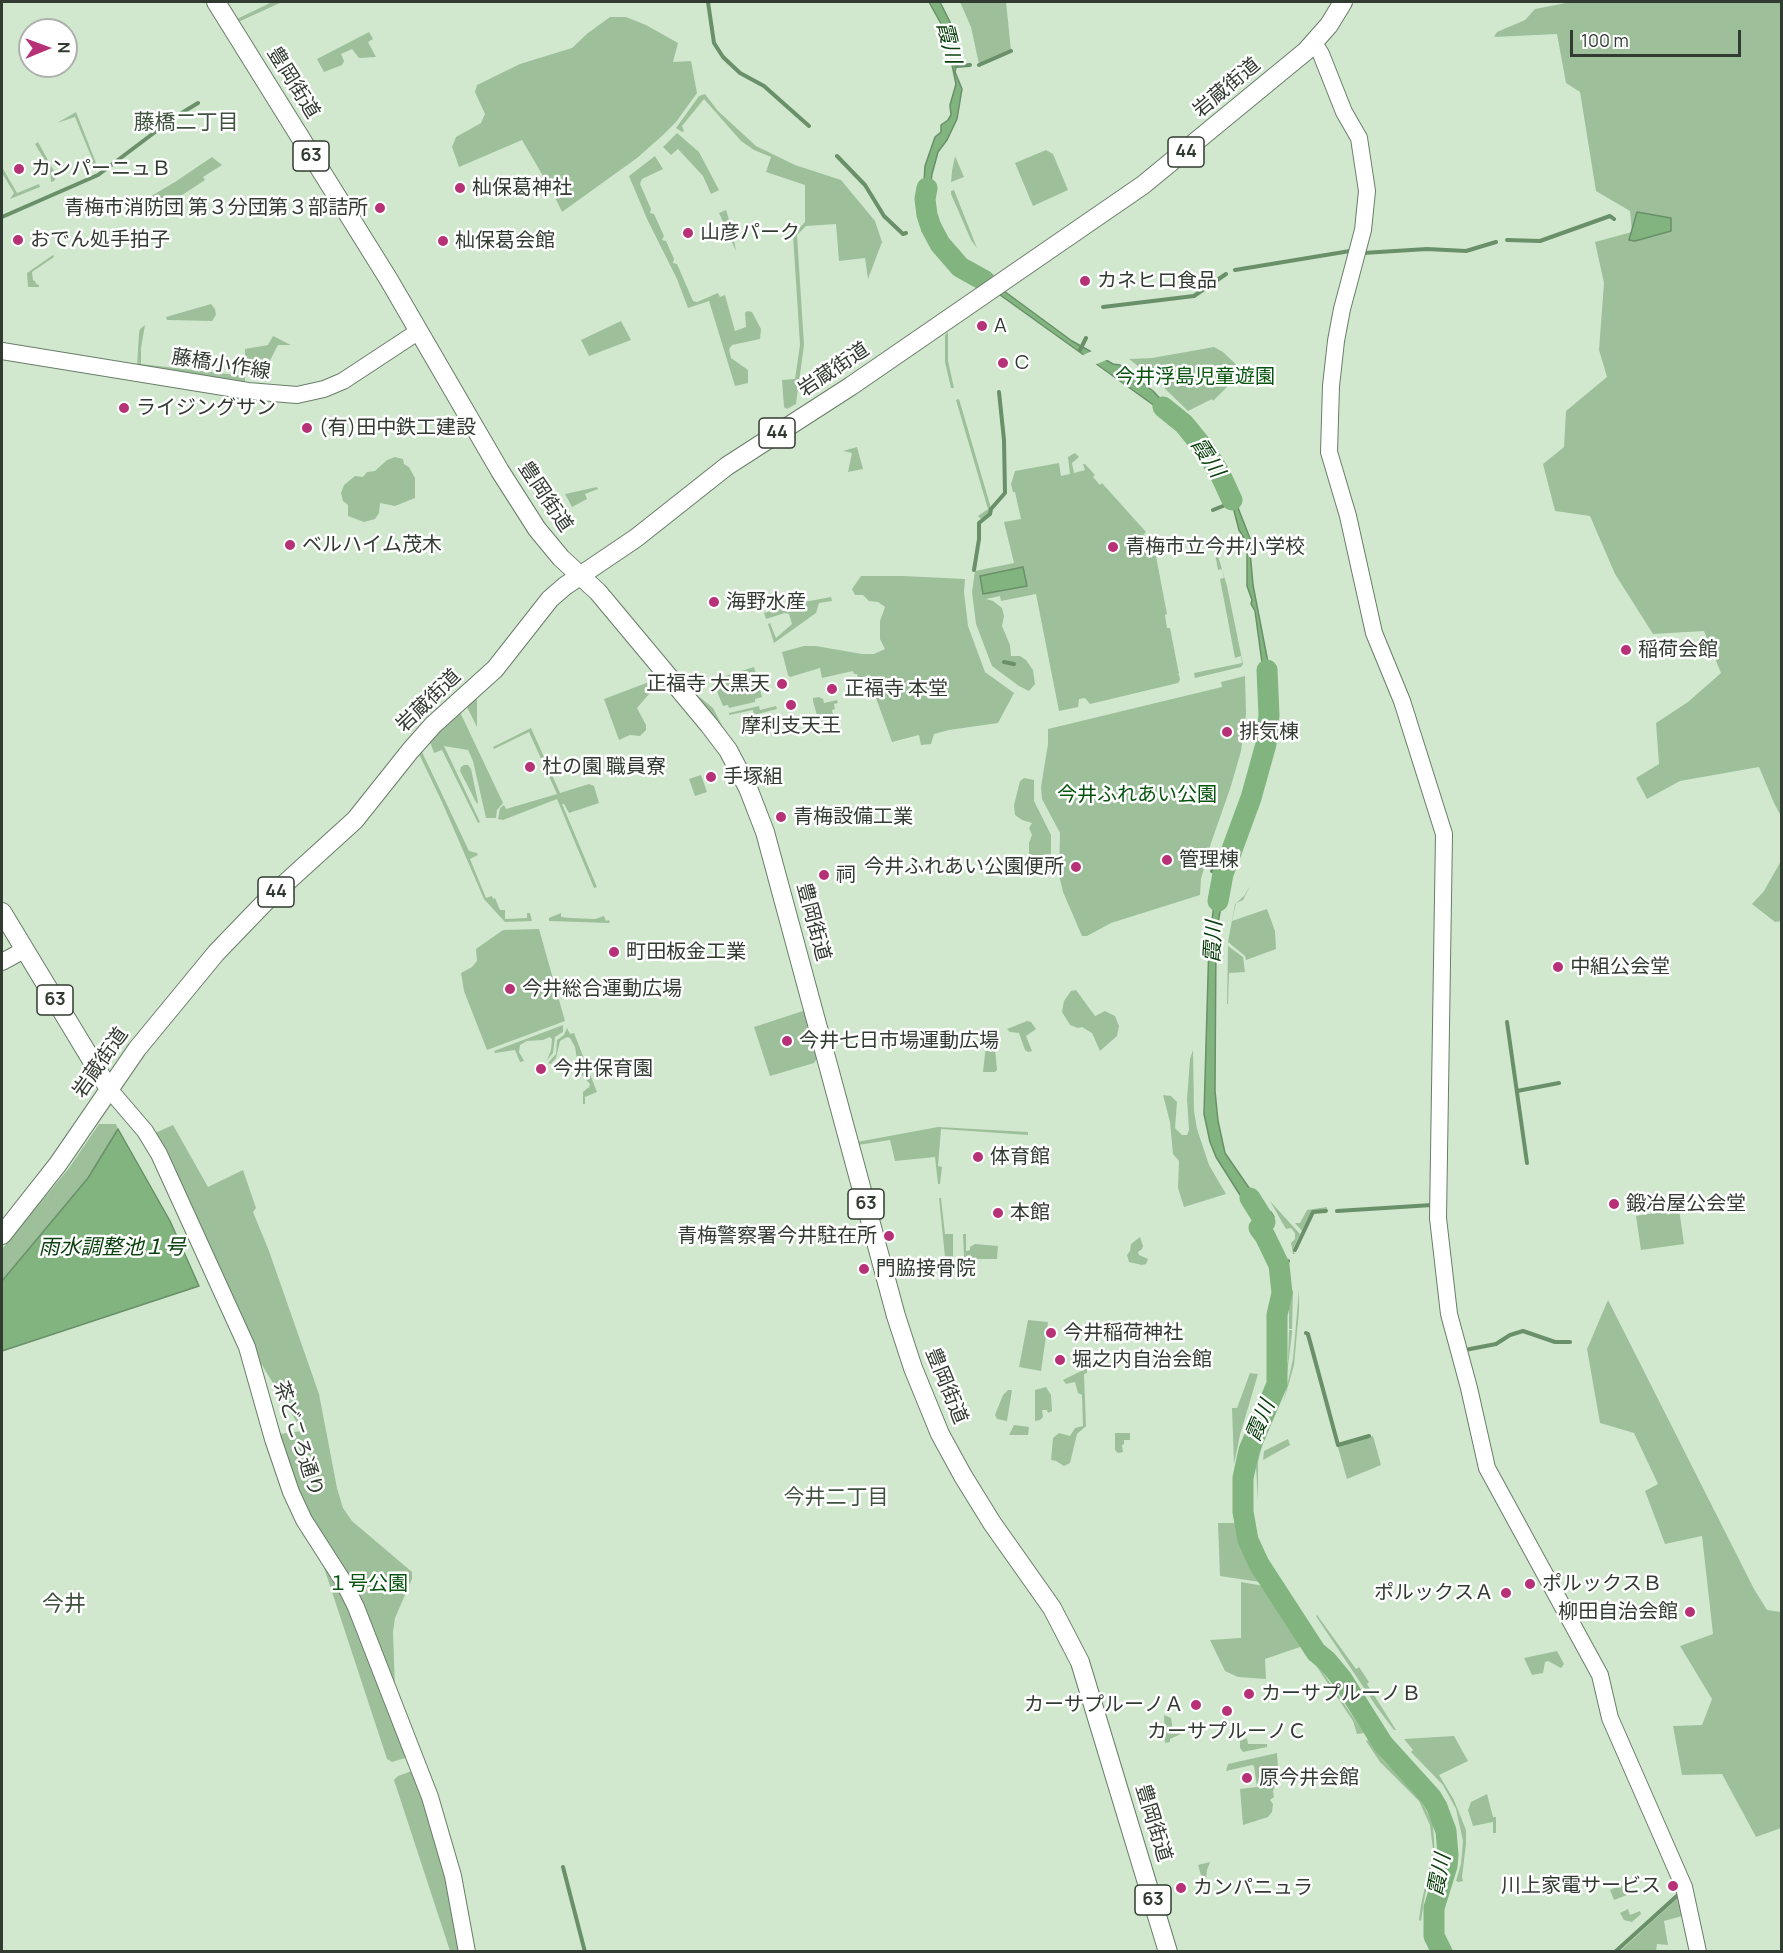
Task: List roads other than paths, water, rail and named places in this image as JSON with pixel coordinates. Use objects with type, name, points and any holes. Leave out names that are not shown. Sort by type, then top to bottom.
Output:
[{"type":"main road","name":"豊岡街道","points":[[216,2],[419,331],[526,512],[550,547],[605,600],[710,725],[735,762],[751,794],[765,832],[896,1316],[913,1368],[940,1434],[963,1476],[992,1523],[1052,1608],[1077,1656],[1168,1952]]},
{"type":"main road","name":"岩蔵街道","points":[[2,1235],[58,1164],[137,1049],[216,953],[268,899],[355,820],[422,738],[495,669],[550,599],[579,576],[636,538],[699,486],[737,459],[851,386],[1143,185],[1314,43],[1332,20],[1342,2]]},
{"type":"main road","name":"63","points":[[2,912],[109,1089]]},
{"type":"street","points":[[1314,43],[1321,54],[1344,111],[1359,138],[1367,191],[1363,230],[1336,341],[1331,386],[1329,452],[1351,526],[1374,633],[1402,701],[1444,834],[1438,1218],[1449,1314],[1469,1388],[1486,1468],[1600,1675],[1615,1731],[1684,1887],[1698,1952]]},
{"type":"street","name":"藤橋小作線","points":[[2,351],[248,391],[297,394],[324,389],[343,381],[419,331]]},
{"type":"street","points":[[2,962],[24,950]]},
{"type":"street","name":"茶どころ通り","points":[[109,1089],[150,1138],[163,1163],[244,1340],[277,1454],[291,1492],[304,1520],[343,1581],[356,1606],[430,1797],[453,1876],[466,1952]]},
{"type":"water","points":[[929,2],[940,2],[950,22],[961,61],[961,66],[956,67],[955,72],[962,89],[957,119],[947,140],[938,152],[932,174],[927,215],[923,198],[925,166],[935,137],[941,132],[941,125],[951,115],[950,105],[956,84],[945,31]]},
{"type":"water","points":[[1637,212],[1671,218],[1671,231],[1635,241],[1629,240]]},
{"type":"water","points":[[960,267],[985,277],[1072,341],[1113,364],[1120,365],[1153,391],[1184,424],[1164,415],[1152,404],[982,282],[967,275]]},
{"type":"water","points":[[1221,476],[1235,500],[1253,546],[1250,551],[1253,585],[1271,678],[1269,697],[1266,692],[1255,611],[1247,586],[1247,543],[1239,530],[1233,507],[1219,481]]},
{"type":"water","points":[[1023,567],[1027,586],[983,594],[980,576]]},
{"type":"water","points":[[1223,874],[1225,883],[1216,935],[1215,1091],[1218,1121],[1225,1153],[1265,1211],[1271,1212],[1274,1217],[1257,1226],[1252,1214],[1216,1157],[1204,1114],[1209,942],[1214,905],[1220,877]]},
{"type":"water","name":"雨水調整池１号","points":[[118,1129],[170,1221],[199,1286],[2,1351],[2,1281],[88,1178]]},
{"type":"waterway","points":[[708,2],[714,43],[723,57],[740,73],[764,86],[809,126]]},
{"type":"waterway","points":[[979,65],[1011,51]]},
{"type":"waterway","points":[[956,66],[970,65]]},
{"type":"waterway","points":[[2,217],[98,175],[175,117],[198,103]]},
{"type":"waterway","points":[[837,156],[865,185],[884,216],[903,234],[906,233]]},
{"type":"waterway","name":"霞川","points":[[927,188],[925,199],[927,215],[940,244],[960,267],[985,281]]},
{"type":"waterway","points":[[1507,240],[1540,241],[1610,216],[1614,219]]},
{"type":"waterway","points":[[923,230],[931,227]]},
{"type":"waterway","points":[[1363,253],[1427,249],[1466,251],[1496,242]]},
{"type":"waterway","points":[[1235,270],[1350,251]]},
{"type":"waterway","points":[[1103,307],[1194,296],[1226,274]]},
{"type":"waterway","points":[[1080,350],[1086,338]]},
{"type":"waterway","points":[[974,570],[979,523],[990,514],[991,509],[1005,493],[1004,440],[999,392]]},
{"type":"waterway","name":"霞川","points":[[1163,407],[1184,424],[1206,451],[1232,500]]},
{"type":"waterway","points":[[1213,510],[1233,502]]},
{"type":"waterway","points":[[1004,662],[1014,664]]},
{"type":"waterway","name":"霞川","points":[[1218,901],[1223,874],[1251,798],[1266,744],[1269,715],[1267,670]]},
{"type":"waterway","points":[[1212,871],[1223,874]]},
{"type":"waterway","points":[[1507,1022],[1527,1163]]},
{"type":"waterway","points":[[1517,1091],[1559,1083]]},
{"type":"waterway","name":"霞川","points":[[1250,1198],[1265,1222],[1259,1228],[1279,1265],[1282,1293],[1277,1315],[1277,1384],[1249,1450],[1243,1478],[1243,1512],[1248,1540],[1259,1564],[1316,1652],[1342,1679],[1383,1744],[1431,1797],[1437,1807],[1446,1831],[1448,1855],[1447,1866],[1434,1908],[1434,1936],[1442,1952]]},
{"type":"waterway","points":[[1337,1211],[1432,1205]]},
{"type":"waterway","points":[[1295,1250],[1313,1212],[1326,1211]]},
{"type":"waterway","points":[[1280,1271],[1288,1261]]},
{"type":"waterway","points":[[1465,1350],[1496,1344],[1510,1335],[1523,1331],[1555,1342],[1570,1342]]},
{"type":"waterway","points":[[1306,1333],[1338,1445],[1369,1436]]},
{"type":"waterway","points":[[563,1867],[585,1952]]},
{"type":"waterway","points":[[1615,1952],[1679,1894]]},
{"type":"place","name":"カンパーニュＢ","points":[[19,169]]},
{"type":"place","name":"杣保葛神社","points":[[460,188]]},
{"type":"place","name":"青梅市消防団 第３分団第３部詰所","points":[[380,208]]},
{"type":"place","name":"山彦パーク","points":[[688,233]]},
{"type":"place","name":"おでん処手拍子","points":[[18,240]]},
{"type":"place","name":"杣保葛会館","points":[[443,241]]},
{"type":"place","name":"カネヒロ食品","points":[[1085,281]]},
{"type":"place","name":"A","points":[[982,326]]},
{"type":"place","name":"C","points":[[1003,363]]},
{"type":"place","name":"ライジングサン","points":[[124,408]]},
{"type":"place","name":"(有)田中鉄工建設","points":[[307,428]]},
{"type":"place","name":"ベルハイム茂木","points":[[290,545]]},
{"type":"place","name":"青梅市立今井小学校","points":[[1113,547]]},
{"type":"place","name":"海野水産","points":[[714,602]]},
{"type":"place","name":"稲荷会館","points":[[1626,650]]},
{"type":"place","name":"正福寺 大黒天","points":[[782,684]]},
{"type":"place","name":"正福寺 本堂","points":[[832,689]]},
{"type":"place","name":"摩利支天王","points":[[791,705]]},
{"type":"place","name":"排気棟","points":[[1227,732]]},
{"type":"place","name":"杜の園 職員寮","points":[[530,767]]},
{"type":"place","name":"手塚組","points":[[711,777]]},
{"type":"place","name":"青梅設備工業","points":[[781,817]]},
{"type":"place","name":"管理棟","points":[[1167,860]]},
{"type":"place","name":"今井ふれあい公園便所","points":[[1076,867]]},
{"type":"place","name":"祠","points":[[824,875]]},
{"type":"place","name":"町田板金工業","points":[[614,952]]},
{"type":"place","name":"中組公会堂","points":[[1558,967]]},
{"type":"place","name":"今井総合運動広場","points":[[510,989]]},
{"type":"place","name":"今井七日市場運動広場","points":[[787,1041]]},
{"type":"place","name":"今井保育園","points":[[541,1069]]},
{"type":"place","name":"体育館","points":[[978,1157]]},
{"type":"place","name":"鍛冶屋公会堂","points":[[1614,1204]]},
{"type":"place","name":"本館","points":[[998,1213]]},
{"type":"place","name":"青梅警察署今井駐在所","points":[[889,1236]]},
{"type":"place","name":"門脇接骨院","points":[[864,1269]]},
{"type":"place","name":"今井稲荷神社","points":[[1051,1333]]},
{"type":"place","name":"堀之内自治会館","points":[[1060,1360]]},
{"type":"place","name":"ポルックスＢ","points":[[1530,1584]]},
{"type":"place","name":"ポルックスＡ","points":[[1506,1593]]},
{"type":"place","name":"柳田自治会館","points":[[1690,1612]]},
{"type":"place","name":"カーサプルーノＢ","points":[[1249,1694]]},
{"type":"place","name":"カーサプルーノＡ","points":[[1196,1705]]},
{"type":"place","name":"カーサプルーノＣ","points":[[1227,1711]]},
{"type":"place","name":"原今井会館","points":[[1247,1778]]},
{"type":"place","name":"川上家電サービス","points":[[1673,1886]]},
{"type":"place","name":"カンパニュラ","points":[[1181,1888]]},
{"type":"district","name":"藤橋二丁目","points":[[186,123]]},
{"type":"district","name":"今井二丁目","points":[[836,1498]]},
{"type":"district","name":"今井","points":[[64,1605]]},
{"type":"park label","name":"今井浮島児童遊園","points":[[1195,377]]},
{"type":"park label","name":"今井ふれあい公園","points":[[1137,795]]},
{"type":"park label","name":"１号公園","points":[[368,1584]]}]
